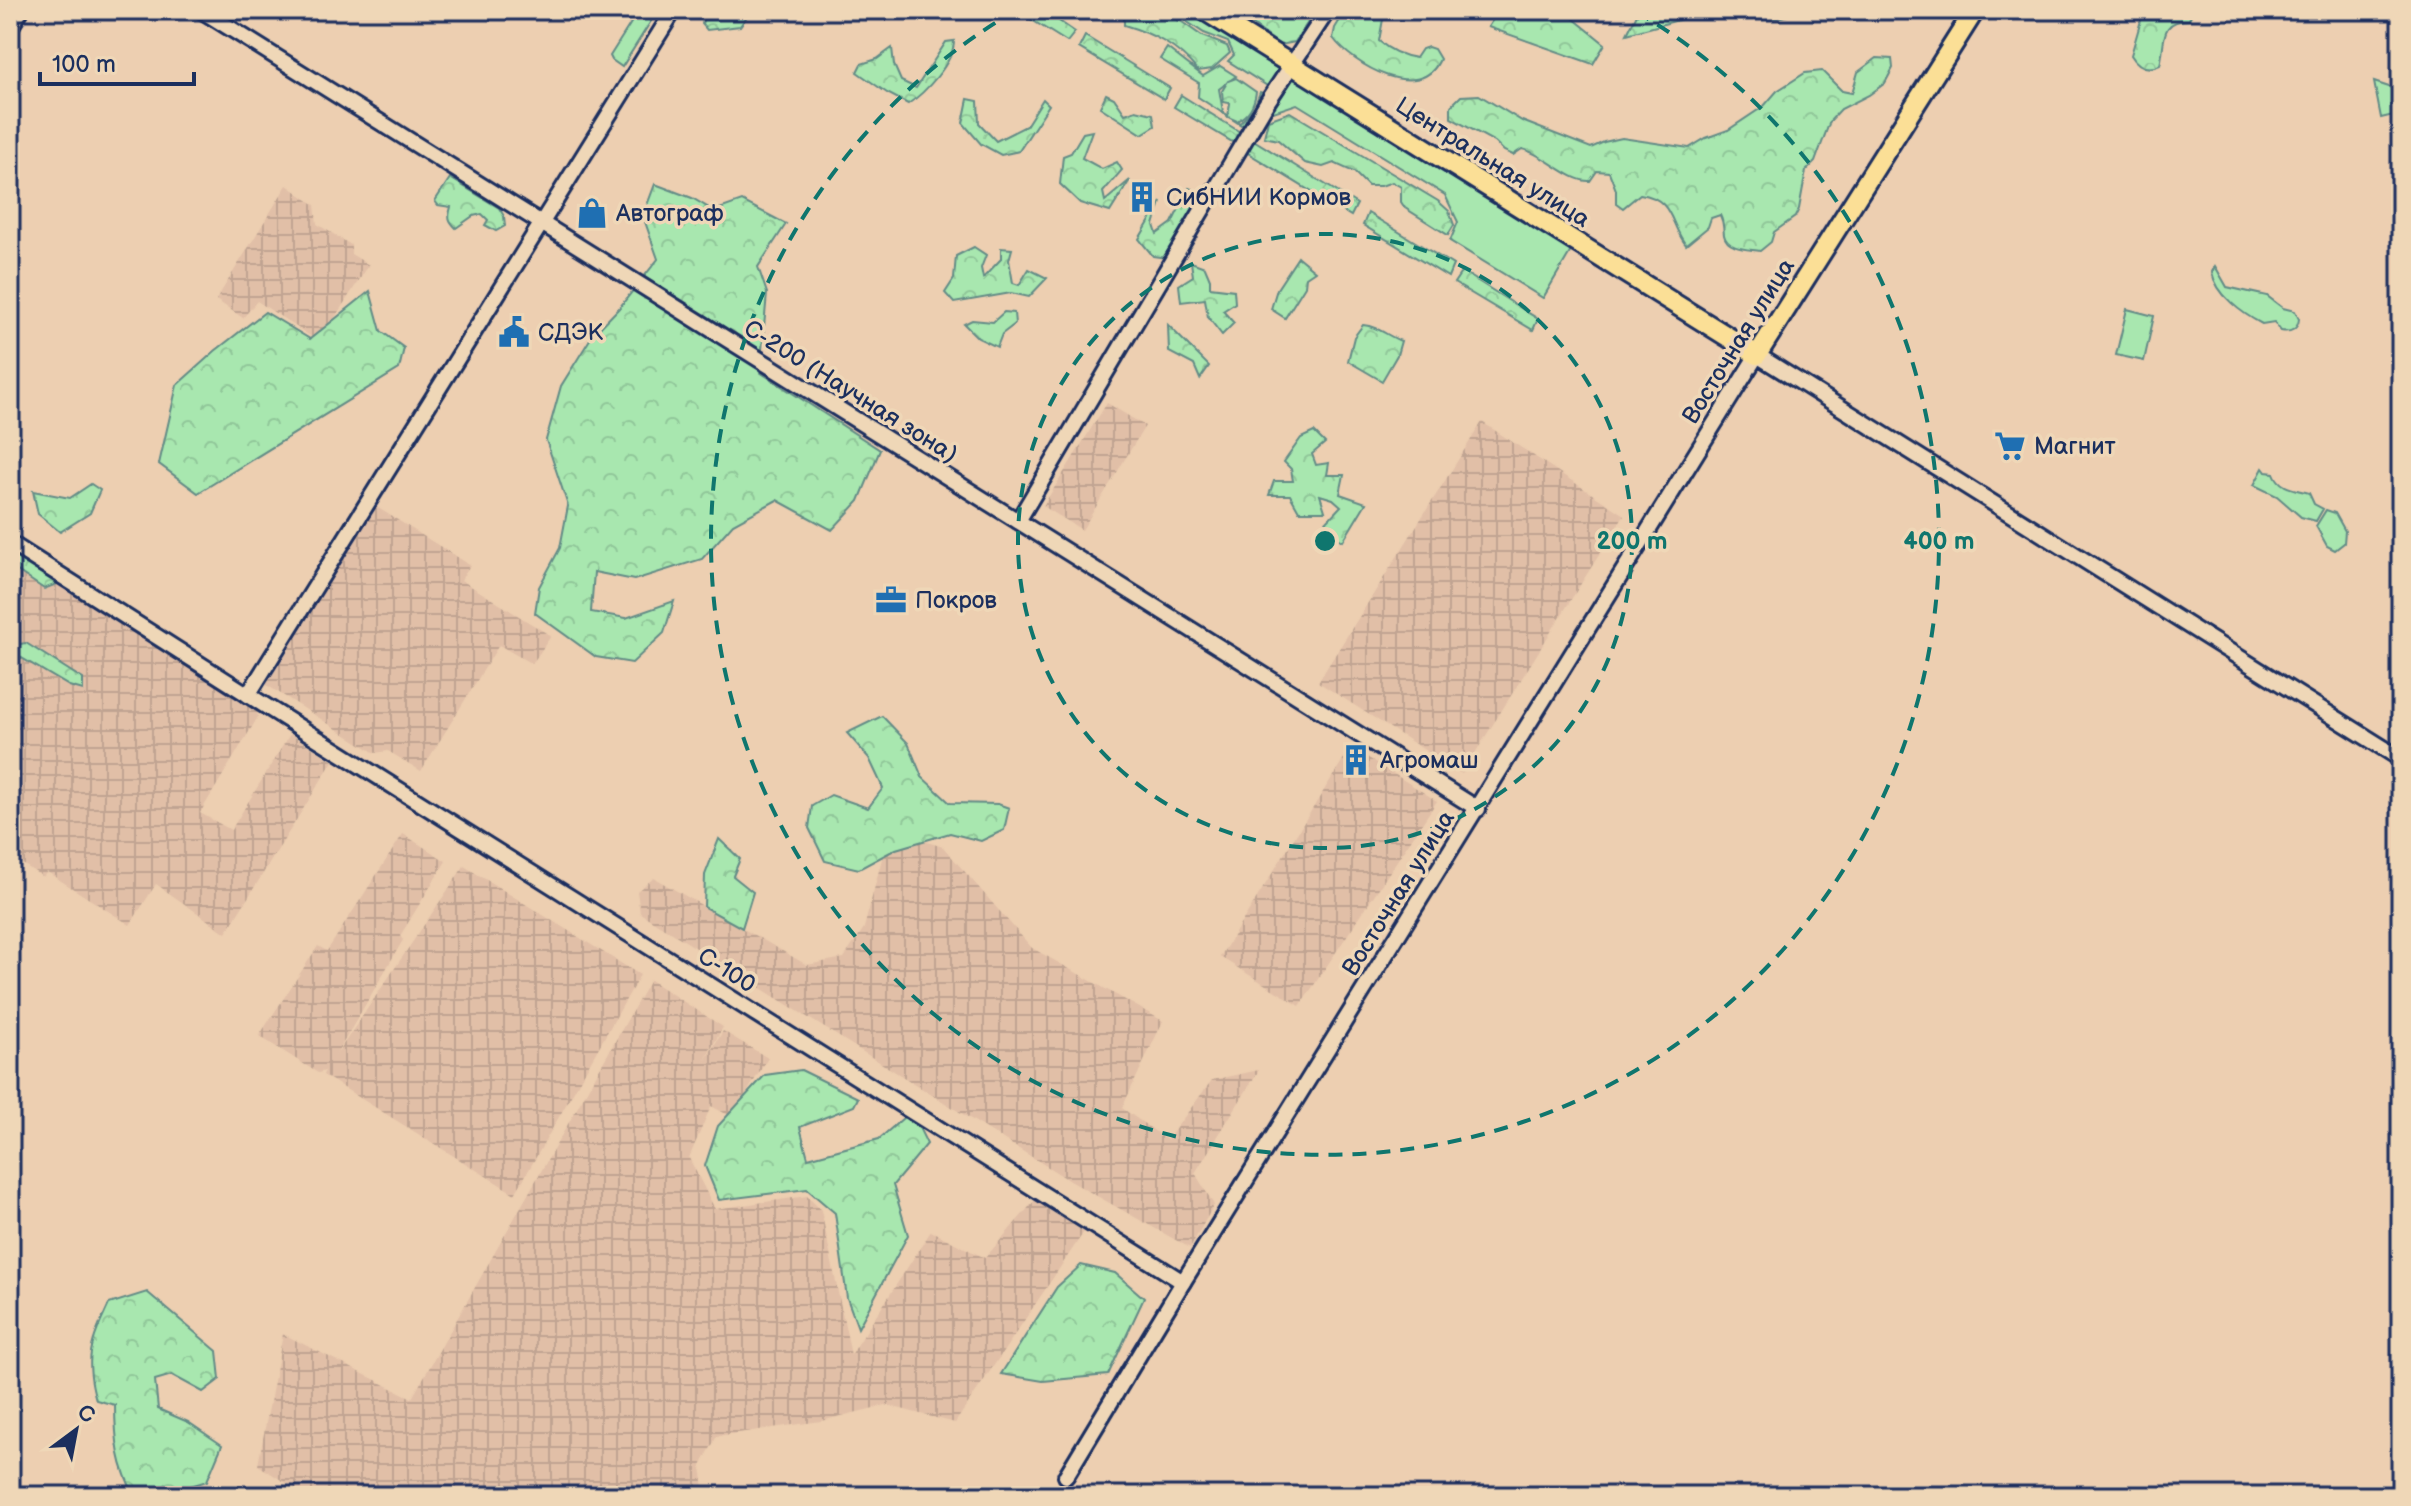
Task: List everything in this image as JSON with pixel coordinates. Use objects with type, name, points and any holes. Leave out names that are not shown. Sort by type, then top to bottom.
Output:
[{"type":"main road","name":"Центральная улица","points":[[1204,10],[1757,355]]},
{"type":"main road","name":"Восточная улица","points":[[1757,355],[1975,10]]},
{"type":"street","points":[[10,28],[21,10]]},
{"type":"street","name":"С-200 (Научная зона)","points":[[201,10],[1478,809]]},
{"type":"street","points":[[248,695],[674,10]]},
{"type":"street","points":[[1018,521],[1216,189],[1328,10]]},
{"type":"street","points":[[1757,355],[2401,759]]},
{"type":"street","name":"Восточная улица","points":[[1066,1476],[1757,355]]},
{"type":"street","name":"С-100","points":[[10,543],[1183,1282]]},
{"type":"shaded area","points":[[287,185],[315,205],[317,224],[351,245],[351,254],[369,265],[322,337],[316,340],[257,301],[243,318],[216,300]]},
{"type":"shaded area","points":[[1107,403],[1145,426],[1082,530],[1043,506]]},
{"type":"shaded area","points":[[1482,422],[1624,515],[1462,774],[1318,682]]},
{"type":"shaded area","points":[[375,506],[470,565],[461,580],[551,636],[532,664],[499,645],[421,771],[388,751],[375,753],[265,684]]},
{"type":"shaded area","points":[[10,546],[67,581],[68,589],[257,709],[258,717],[200,813],[231,830],[290,734],[333,761],[226,933],[156,884],[130,925],[47,872],[43,877],[10,856]]},
{"type":"shaded area","name":"Агромаш","points":[[1351,747],[1437,801],[1300,1006],[1220,957]]},
{"type":"shaded area","points":[[884,828],[943,847],[1032,948],[1163,1021],[1122,1108],[1167,1140],[1212,1080],[1259,1070],[1195,1173],[1214,1205],[1190,1248],[1072,1182],[640,913],[637,891],[654,878],[807,965],[844,958],[864,928],[884,851]]},
{"type":"shaded area","points":[[403,834],[446,861],[400,936],[403,940],[336,1055],[464,866],[640,975],[515,1194],[323,1075],[325,1071],[318,1073],[259,1036],[318,946],[327,951]]},
{"type":"shaded area","points":[[650,980],[723,1027],[704,1062],[723,1031],[768,1058],[732,1117],[711,1106],[689,1158],[715,1209],[807,1196],[821,1210],[851,1355],[931,1231],[985,1258],[1035,1200],[1084,1232],[955,1423],[886,1405],[821,1421],[717,1436],[701,1466],[705,1496],[306,1496],[258,1465],[283,1334],[412,1398]]},
{"type":"green space","points":[[639,10],[658,10],[622,67],[610,56]]},
{"type":"green space","points":[[705,10],[748,10],[748,15],[740,26],[707,30],[702,24]]},
{"type":"green space","points":[[1016,10],[1043,10],[1075,32],[1067,42]]},
{"type":"green space","points":[[1124,10],[1156,10],[1227,46],[1230,53],[1212,69],[1198,71],[1164,42],[1124,25]]},
{"type":"green space","points":[[1248,10],[1316,10],[1295,42],[1280,45],[1249,22]]},
{"type":"green space","points":[[1346,10],[1379,10],[1384,14],[1379,41],[1396,52],[1416,58],[1422,49],[1428,47],[1434,49],[1440,59],[1431,72],[1418,78],[1387,76],[1371,68],[1355,59],[1333,38]]},
{"type":"green space","points":[[1499,10],[1563,10],[1605,44],[1593,64],[1488,27]]},
{"type":"green space","points":[[1639,10],[1807,10],[1777,18],[1682,19],[1627,34]]},
{"type":"green space","points":[[2144,10],[2193,10],[2189,20],[2179,21],[2168,28],[2160,65],[2151,68],[2140,65],[2131,55]]},
{"type":"green space","points":[[1194,11],[1280,66],[1269,87],[1228,61],[1234,55],[1228,42],[1204,33],[1183,19]]},
{"type":"green space","points":[[1085,36],[1170,88],[1164,99],[1079,48]]},
{"type":"green space","points":[[954,41],[949,58],[937,76],[908,104],[857,72],[861,64],[877,59],[892,48],[894,65],[901,81],[916,88],[946,42]]},
{"type":"green space","points":[[1167,48],[1203,76],[1220,66],[1236,76],[1219,89],[1223,112],[1240,123],[1254,108],[1260,92],[1265,94],[1245,124],[1241,125],[1198,97],[1199,83],[1160,59]]},
{"type":"green space","points":[[1877,58],[1892,59],[1893,68],[1885,83],[1841,109],[1830,121],[1815,162],[1806,171],[1795,217],[1774,232],[1771,242],[1760,251],[1729,244],[1720,215],[1711,218],[1708,227],[1686,245],[1659,201],[1640,194],[1623,208],[1616,203],[1616,190],[1609,172],[1597,171],[1590,181],[1582,180],[1531,152],[1522,149],[1513,155],[1504,151],[1495,142],[1451,118],[1451,106],[1461,96],[1479,95],[1522,121],[1591,148],[1622,138],[1689,148],[1728,130],[1805,73],[1822,71],[1842,91],[1852,93],[1858,72]]},
{"type":"green space","points":[[1298,77],[1331,95],[1372,127],[1394,135],[1572,249],[1543,298],[1450,241],[1458,222],[1445,195],[1297,104],[1270,113],[1257,137],[1256,130],[1290,79]]},
{"type":"green space","points":[[1236,78],[1256,92],[1250,109],[1237,121],[1228,117],[1230,103],[1223,102],[1222,91],[1228,81]]},
{"type":"green space","points":[[2374,82],[2401,91],[2398,114],[2381,118]]},
{"type":"green space","points":[[1106,94],[1114,98],[1125,114],[1136,110],[1153,114],[1155,126],[1142,134],[1100,107]]},
{"type":"green space","points":[[1181,95],[1240,132],[1234,143],[1174,107]]},
{"type":"green space","points":[[968,99],[978,101],[979,123],[996,141],[1026,126],[1043,99],[1049,105],[1019,151],[1001,155],[981,144],[963,123]]},
{"type":"green space","points":[[1290,112],[1438,201],[1449,211],[1454,225],[1448,235],[1405,208],[1401,202],[1401,187],[1392,182],[1368,186],[1354,172],[1334,163],[1323,167],[1305,163],[1278,140],[1264,137],[1268,120]]},
{"type":"green space","points":[[1092,131],[1082,158],[1102,169],[1117,162],[1122,170],[1103,192],[1105,201],[1130,180],[1110,212],[1080,203],[1060,184],[1063,156],[1071,153],[1083,133]]},
{"type":"green space","points":[[1252,139],[1357,204],[1351,216],[1243,150]]},
{"type":"green space","points":[[450,178],[499,208],[505,226],[496,231],[485,225],[488,220],[482,214],[473,216],[456,228],[449,218],[451,207],[438,205],[435,201]]},
{"type":"green space","points":[[655,184],[692,198],[714,211],[742,201],[786,224],[758,267],[767,293],[760,372],[880,450],[859,501],[832,530],[777,500],[733,524],[702,559],[634,580],[594,572],[591,612],[626,618],[674,601],[664,633],[632,663],[596,657],[535,613],[539,587],[560,548],[568,506],[546,440],[561,386],[592,336],[658,259],[643,216]]},
{"type":"green space","points":[[1189,188],[1204,195],[1167,258],[1153,256],[1139,239],[1161,202],[1154,225],[1157,234],[1172,223]]},
{"type":"green space","points":[[1368,213],[1453,265],[1448,277],[1363,225]]},
{"type":"green space","points":[[974,247],[986,255],[981,268],[983,278],[1001,259],[1001,248],[1012,249],[1009,260],[1013,283],[1019,285],[1029,269],[1047,278],[1029,297],[1011,293],[954,303],[945,293],[954,279],[956,256]]},
{"type":"green space","points":[[1298,257],[1315,271],[1306,277],[1305,286],[1285,318],[1271,309],[1277,289]]},
{"type":"green space","points":[[1191,262],[1205,267],[1210,287],[1234,290],[1235,303],[1223,311],[1234,323],[1222,335],[1208,317],[1205,299],[1181,302],[1179,285],[1193,276]]},
{"type":"green space","points":[[2215,266],[2227,287],[2267,296],[2283,308],[2295,311],[2299,319],[2296,328],[2281,331],[2274,322],[2262,324],[2239,309],[2219,288],[2212,272]]},
{"type":"green space","points":[[1462,271],[1538,319],[1533,330],[1454,283]]},
{"type":"green space","points":[[370,291],[381,331],[404,348],[399,369],[198,493],[159,464],[177,385],[215,351],[265,312],[310,339]]},
{"type":"green space","points":[[2127,309],[2154,316],[2144,361],[2116,355]]},
{"type":"green space","points":[[1004,312],[1014,313],[1015,324],[1002,334],[997,347],[978,338],[964,324],[972,320],[993,322]]},
{"type":"green space","points":[[1168,325],[1209,366],[1200,379],[1194,365],[1169,352]]},
{"type":"green space","points":[[1363,325],[1401,341],[1382,381],[1348,361],[1354,337]]},
{"type":"green space","points":[[1314,432],[1325,443],[1312,454],[1316,465],[1329,463],[1327,475],[1344,475],[1340,494],[1366,503],[1343,541],[1329,534],[1326,522],[1341,506],[1333,499],[1320,495],[1325,511],[1299,511],[1290,495],[1269,495],[1274,481],[1293,481],[1291,469],[1284,462],[1301,438]]},
{"type":"green space","points":[[2263,468],[2266,472],[2274,473],[2284,485],[2309,493],[2314,504],[2323,509],[2316,521],[2301,517],[2277,496],[2254,485]]},
{"type":"green space","points":[[91,484],[100,490],[90,513],[60,532],[38,514],[33,491],[70,498]]},
{"type":"green space","points":[[2326,510],[2335,513],[2345,531],[2344,543],[2335,550],[2327,546],[2316,526]]},
{"type":"green space","points":[[10,551],[62,582],[44,589],[10,566]]},
{"type":"green space","points":[[26,643],[83,679],[83,690],[69,686],[10,651],[13,645]]},
{"type":"green space","points":[[882,716],[908,743],[922,777],[950,803],[998,804],[1009,808],[1004,830],[981,841],[950,833],[896,849],[859,869],[825,861],[809,828],[812,806],[831,795],[868,808],[883,788],[869,758],[847,733]]},
{"type":"green space","points":[[719,839],[740,859],[733,876],[753,892],[742,928],[704,907],[705,875]]},
{"type":"green space","points":[[801,1070],[858,1098],[854,1106],[800,1127],[808,1158],[879,1139],[911,1111],[927,1144],[893,1185],[908,1235],[858,1328],[847,1298],[835,1213],[807,1189],[719,1200],[705,1166],[718,1126],[765,1075]]},
{"type":"green space","points":[[1081,1265],[1115,1273],[1144,1298],[1108,1375],[1043,1381],[1001,1374],[1057,1287]]},
{"type":"green space","points":[[147,1292],[217,1351],[220,1379],[203,1392],[172,1375],[155,1380],[158,1409],[188,1422],[222,1445],[207,1481],[184,1488],[176,1496],[135,1496],[119,1452],[115,1405],[96,1400],[90,1373],[94,1340],[109,1304]]},
{"type":"place","name":"СибНИИ Кормов","points":[[1142,197]]},
{"type":"place","name":"Автограф","points":[[592,213]]},
{"type":"place","name":"СДЭК","points":[[514,332]]},
{"type":"place","name":"Магнит","points":[[2010,446]]},
{"type":"place","name":"Покров","points":[[891,600]]},
{"type":"place","name":"Агромаш","points":[[1356,760]]}]
